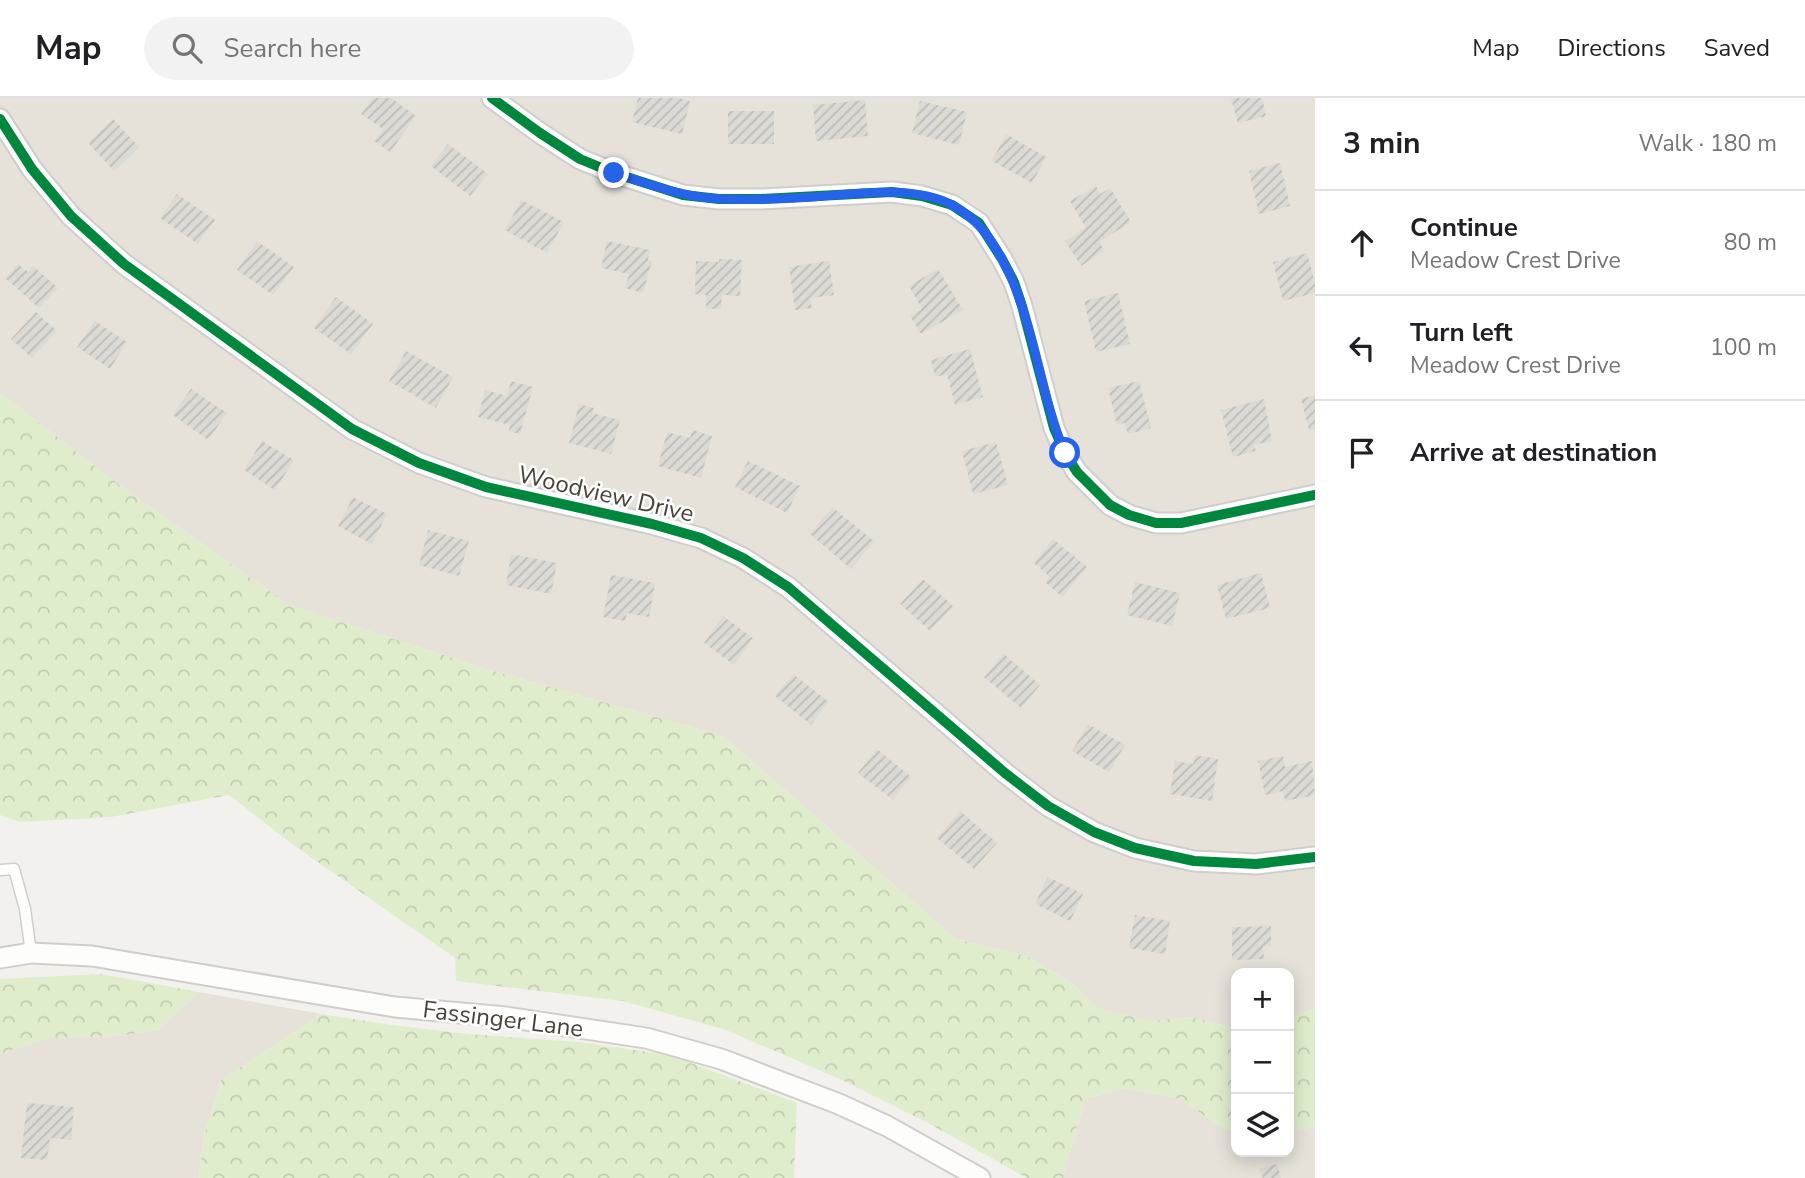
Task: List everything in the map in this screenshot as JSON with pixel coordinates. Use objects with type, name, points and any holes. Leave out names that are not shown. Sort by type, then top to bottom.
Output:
[{"type":"street","points":[[492,98],[580,159],[683,195],[719,199],[761,199],[892,192],[922,196],[953,205],[979,223],[1002,258],[1022,306],[1054,428],[1077,472],[1110,505],[1129,515],[1156,523],[1181,523],[1315,495]]},
{"type":"street","name":"Woodview Drive","points":[[0,119],[32,169],[71,216],[124,264],[352,429],[419,463],[486,487],[652,524],[701,538],[743,558],[788,587],[1005,773],[1048,806],[1094,832],[1135,848],[1194,861],[1256,864],[1315,857]]},
{"type":"street","name":"Fassinger Lane","points":[[0,958],[31,953],[134,961],[395,1007],[506,1017],[646,1038],[721,1059],[839,1104],[887,1126],[980,1178]]},
{"type":"lane","points":[[0,870],[15,869],[25,909],[31,953]]},
{"type":"shaded area","points":[[0,98],[1315,98],[1315,1008],[1294,1018],[1294,968],[1231,968],[1231,1027],[1190,1017],[1153,1022],[1099,1009],[1072,983],[1026,956],[956,939],[723,736],[483,668],[289,605],[126,490],[0,393]]},
{"type":"shaded area","points":[[199,992],[321,1014],[221,1080],[203,1141],[199,1178],[0,1178],[0,1054],[48,1038],[117,1036],[158,1030]]},
{"type":"shaded area","points":[[1125,1088],[1182,1099],[1222,1129],[1231,1130],[1231,1157],[1294,1157],[1294,1130],[1315,1127],[1315,1178],[1063,1178],[1085,1099]]},
{"type":"green space","points":[[0,393],[126,490],[289,605],[483,668],[723,736],[956,939],[1026,956],[1072,983],[1099,1009],[1153,1021],[1190,1017],[1231,1027],[1231,1130],[1222,1129],[1182,1099],[1125,1088],[1085,1099],[1063,1178],[1027,1178],[928,1123],[842,1080],[726,1030],[623,1001],[456,981],[455,958],[292,844],[229,795],[111,817],[20,822],[0,815]]},
{"type":"green space","points":[[101,974],[199,992],[158,1030],[117,1036],[48,1038],[0,1054],[0,979]]},
{"type":"green space","points":[[1315,1008],[1315,1127],[1294,1130],[1294,1031],[1294,1018]]},
{"type":"green space","points":[[321,1014],[468,1034],[579,1042],[670,1055],[797,1103],[794,1178],[199,1178],[203,1141],[221,1080]]},
{"type":"building","points":[[373,98],[391,98],[416,116],[390,152],[374,141],[383,129],[361,114]]},
{"type":"building","points":[[638,98],[678,98],[690,101],[682,134],[632,122]]},
{"type":"building","points":[[1231,98],[1262,98],[1266,116],[1238,123]]},
{"type":"building","points":[[865,100],[868,136],[816,141],[813,105]]},
{"type":"building","points":[[920,101],[967,112],[959,145],[912,133]]},
{"type":"building","points":[[728,111],[774,111],[774,144],[728,144]]},
{"type":"building","points":[[113,119],[139,147],[114,171],[88,143]]},
{"type":"building","points":[[1006,134],[1046,157],[1032,183],[992,161]]},
{"type":"building","points":[[448,144],[488,174],[470,196],[431,166]]},
{"type":"building","points":[[1280,163],[1290,206],[1259,214],[1249,171]]},
{"type":"building","points":[[1096,186],[1100,194],[1110,188],[1131,222],[1099,242],[1105,251],[1081,266],[1065,241],[1086,228],[1070,201]]},
{"type":"building","points":[[177,194],[215,220],[198,244],[160,218]]},
{"type":"building","points":[[521,200],[564,222],[547,253],[505,230]]},
{"type":"building","points":[[257,241],[294,267],[273,295],[237,270]]},
{"type":"building","points":[[607,241],[650,250],[648,260],[652,261],[643,293],[625,288],[629,274],[601,268]]},
{"type":"building","points":[[1307,253],[1315,293],[1283,301],[1273,262]]},
{"type":"building","points":[[719,259],[742,260],[740,296],[722,295],[721,309],[706,309],[706,295],[695,294],[696,261],[719,262]]},
{"type":"building","points":[[829,261],[834,295],[810,298],[812,308],[795,310],[789,267]]},
{"type":"building","points":[[18,264],[28,272],[33,266],[58,288],[39,308],[5,278]]},
{"type":"building","points":[[938,269],[963,310],[921,334],[910,316],[922,309],[909,286]]},
{"type":"building","points":[[1118,293],[1130,344],[1096,352],[1084,301]]},
{"type":"building","points":[[336,297],[373,324],[351,354],[314,328]]},
{"type":"building","points":[[36,312],[57,331],[32,358],[11,339]]},
{"type":"building","points":[[95,321],[127,342],[110,369],[77,347]]},
{"type":"building","points":[[970,349],[983,397],[955,405],[947,374],[935,377],[931,360]]},
{"type":"building","points":[[406,351],[453,377],[436,408],[389,381]]},
{"type":"building","points":[[511,381],[533,387],[520,434],[509,431],[510,425],[478,417],[485,390],[507,396]]},
{"type":"building","points":[[1139,381],[1151,428],[1128,434],[1125,423],[1117,425],[1108,388]]},
{"type":"building","points":[[191,389],[227,413],[208,440],[173,415]]},
{"type":"building","points":[[1315,395],[1315,429],[1309,430],[1301,399]]},
{"type":"building","points":[[1264,399],[1272,441],[1254,445],[1256,451],[1233,457],[1221,410]]},
{"type":"building","points":[[579,404],[594,408],[592,413],[620,420],[611,454],[569,443]]},
{"type":"building","points":[[692,430],[712,436],[701,478],[658,466],[667,432],[690,438]]},
{"type":"building","points":[[262,441],[294,460],[275,490],[244,470]]},
{"type":"building","points":[[996,442],[1008,485],[973,494],[962,451]]},
{"type":"building","points":[[748,461],[800,486],[787,513],[735,487]]},
{"type":"building","points":[[353,497],[387,514],[372,544],[338,526]]},
{"type":"building","points":[[832,507],[874,541],[851,569],[810,534]]},
{"type":"building","points":[[428,530],[469,541],[459,576],[419,565]]},
{"type":"building","points":[[1053,539],[1087,567],[1062,597],[1045,582],[1050,577],[1034,563]]},
{"type":"building","points":[[511,554],[557,563],[551,594],[506,585]]},
{"type":"building","points":[[1261,573],[1270,608],[1226,619],[1217,585]]},
{"type":"building","points":[[611,575],[655,583],[649,617],[627,613],[625,621],[603,617]]},
{"type":"building","points":[[923,579],[953,606],[930,631],[900,604]]},
{"type":"building","points":[[1135,582],[1180,593],[1172,626],[1127,615]]},
{"type":"building","points":[[723,616],[753,638],[734,665],[704,643]]},
{"type":"building","points":[[1004,654],[1040,685],[1021,708],[984,677]]},
{"type":"building","points":[[793,674],[829,702],[811,725],[775,696]]},
{"type":"building","points":[[1088,724],[1125,745],[1109,772],[1072,751]]},
{"type":"building","points":[[877,749],[911,777],[893,800],[858,773]]},
{"type":"building","points":[[1195,755],[1218,759],[1212,801],[1170,794],[1175,761],[1193,764]]},
{"type":"building","points":[[1283,756],[1285,767],[1312,761],[1315,795],[1285,801],[1283,791],[1265,795],[1258,761]]},
{"type":"building","points":[[960,811],[997,843],[974,869],[937,838]]},
{"type":"building","points":[[1048,877],[1083,894],[1070,921],[1035,904]]},
{"type":"building","points":[[1135,915],[1170,921],[1165,954],[1129,948]]},
{"type":"building","points":[[1271,926],[1271,946],[1263,946],[1264,959],[1232,960],[1232,927]]},
{"type":"building","points":[[27,1103],[74,1107],[71,1140],[50,1138],[47,1160],[21,1158]]},
{"type":"building","points":[[1277,1164],[1281,1178],[1263,1178],[1260,1169]]},
{"type":"cycle path","points":[[492,98],[580,159],[683,195],[719,199],[761,199],[892,192],[922,196],[952,205],[979,223],[1002,259],[1022,306],[1054,428],[1077,472],[1110,505],[1129,515],[1156,523],[1181,523],[1315,495]]},
{"type":"cycle path","points":[[0,119],[32,169],[71,216],[124,264],[352,429],[419,463],[486,487],[652,524],[701,538],[743,558],[788,587],[1005,773],[1048,806],[1094,832],[1135,848],[1194,861],[1256,864],[1315,857]]},
{"type":"route","points":[[614,173],[683,195],[719,199],[892,192],[922,196],[953,205],[979,223],[1014,282],[1054,428],[1065,453]]}]
